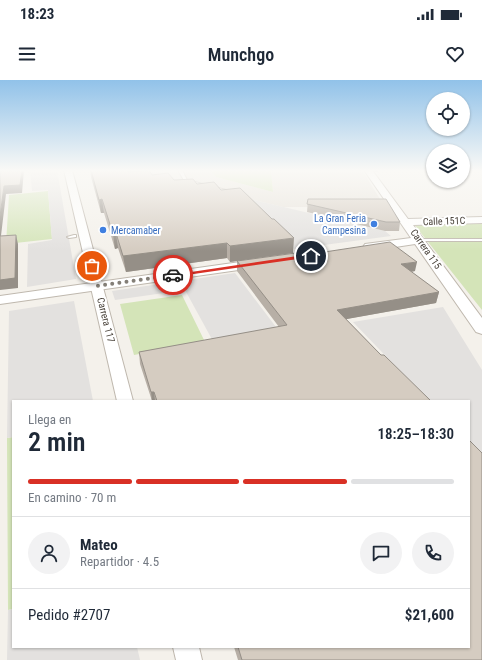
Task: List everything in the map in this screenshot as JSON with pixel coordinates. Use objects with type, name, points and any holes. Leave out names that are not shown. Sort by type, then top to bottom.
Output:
[{"type":"street","name":"Carrera 117","points":[[75,197],[125,400]]},
{"type":"street","name":"Carrera 115","points":[[388,197],[482,330]]},
{"type":"street","name":"Calle 151C","points":[[406,222],[482,220]]},
{"type":"street","points":[[357,249],[419,240]]},
{"type":"street","points":[[301,252],[318,255]]},
{"type":"street","points":[[0,300],[273,261]]},
{"type":"street","points":[[186,648],[189,660]]},
{"type":"lane","points":[[419,240],[482,240]]},
{"type":"shaded area","points":[[49,197],[62,197],[76,279],[27,287],[28,244],[52,240]]},
{"type":"shaded area","points":[[241,197],[379,197],[385,207],[283,207]]},
{"type":"shaded area","points":[[245,198],[385,231],[391,236],[294,249]]},
{"type":"shaded area","points":[[235,273],[279,331],[214,343],[185,290],[115,300],[112,291]]},
{"type":"shaded area","points":[[74,301],[93,400],[12,400],[12,437],[7,438],[9,311]]},
{"type":"shaded area","points":[[443,307],[482,370],[482,456],[470,443],[470,400],[428,400],[353,322]]},
{"type":"shaded area","points":[[12,609],[12,648],[137,648],[140,660],[7,660],[8,610]]},
{"type":"green space","points":[[9,197],[49,197],[52,239],[6,244]]},
{"type":"green space","points":[[482,222],[482,310],[413,223]]},
{"type":"green space","points":[[182,295],[205,342],[134,355],[120,304]]},
{"type":"green space","points":[[12,437],[12,609],[8,610],[7,438]]},
{"type":"building","points":[[0,197],[3,197],[0,216]]},
{"type":"building","points":[[98,197],[249,197],[294,238],[230,246],[227,243],[123,256],[116,233],[113,234],[102,199],[99,200]]},
{"type":"building","points":[[308,199],[386,199],[400,222],[386,222],[307,204]]},
{"type":"building","points":[[16,235],[15,278],[0,280],[0,236]]},
{"type":"building","points":[[390,242],[417,262],[401,264],[439,292],[337,310],[381,355],[384,355],[430,400],[157,400],[154,392],[151,392],[139,352],[287,325],[237,261],[303,252],[305,255]]},
{"type":"building","points":[[470,441],[482,453],[482,660],[242,660],[238,648],[470,648]]},
{"type":"way so far","points":[[92,266],[97,286],[173,275]]},
{"type":"place","name":"La Gran Feria Campesina","points":[[374,224]]},
{"type":"place","name":"Mercamaber","points":[[103,230]]},
{"type":"route","points":[[173,275],[311,256]]}]
